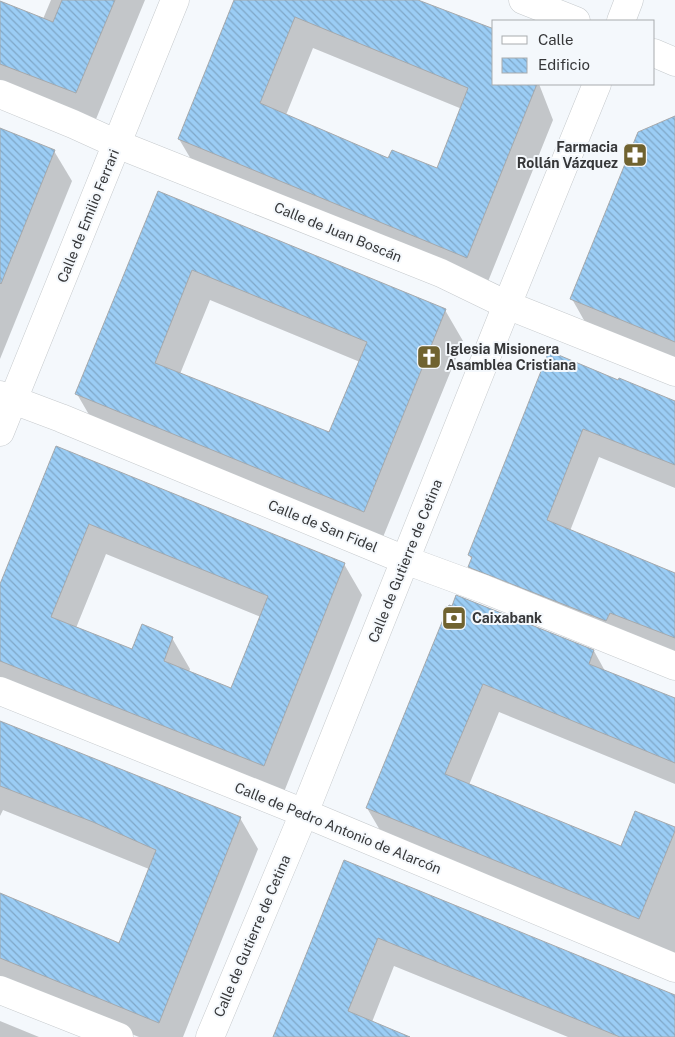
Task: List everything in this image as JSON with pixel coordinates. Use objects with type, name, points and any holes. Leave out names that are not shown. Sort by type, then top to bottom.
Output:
[{"type":"street","name":"Calle de Emilio Ferrari","points":[[0,432],[7,397],[117,144],[175,0]]},
{"type":"street","points":[[523,0],[573,20]]},
{"type":"street","points":[[621,20],[629,0]]},
{"type":"street","points":[[655,53],[675,62]]},
{"type":"street","name":"Calle de Gutierre de Cetina","points":[[210,1037],[304,814],[597,85]]},
{"type":"street","name":"Calle de Juan Boscán","points":[[0,94],[117,144],[441,273],[507,305],[675,372]]},
{"type":"street","name":"Calle de San Fidel","points":[[7,397],[405,560],[484,589],[675,666]]},
{"type":"street","name":"Calle de Pedro Antonio de Alarcón","points":[[0,691],[304,814],[675,968]]},
{"type":"street","points":[[0,990],[119,1037]]},
{"type":"building","points":[[62,0],[115,0],[76,93],[0,64],[0,1],[53,22]]},
{"type":"building","points":[[234,0],[418,0],[492,28],[492,85],[537,85],[467,258],[178,139]],"holes":[[[295,17],[468,88],[437,168],[392,150],[388,158],[260,103]]]},
{"type":"building","points":[[675,116],[675,342],[570,299],[638,132]]},
{"type":"building","points":[[0,128],[55,150],[1,284],[0,283]]},
{"type":"building","points":[[158,191],[446,309],[364,512],[75,394]],"holes":[[[192,270],[367,342],[329,432],[155,363]]]},
{"type":"building","points":[[549,351],[618,380],[619,378],[675,401],[675,465],[583,429],[547,520],[675,573],[675,638],[610,613],[606,621],[468,567],[472,557],[468,555]]},
{"type":"building","points":[[56,446],[345,563],[264,766],[0,661],[0,584]],"holes":[[[89,524],[268,596],[231,688],[164,661],[173,637],[142,624],[132,649],[51,617]]]},
{"type":"building","points":[[456,595],[594,650],[589,664],[675,698],[675,763],[483,684],[445,774],[621,846],[635,811],[675,827],[639,919],[366,808],[449,605],[452,606]]},
{"type":"building","points":[[0,721],[241,817],[159,1023],[0,958],[0,893],[119,943],[156,850],[93,822],[0,786]]},
{"type":"building","points":[[344,860],[675,995],[675,1037],[620,1037],[378,938],[348,1011],[410,1037],[273,1037]]},
{"type":"place","name":"Farmacia Rollán Vázquez","points":[[635,155]]},
{"type":"place","name":"Iglesia Misionera Asamblea Cristiana","points":[[429,357]]},
{"type":"place","name":"Caixabank","points":[[454,618]]}]
